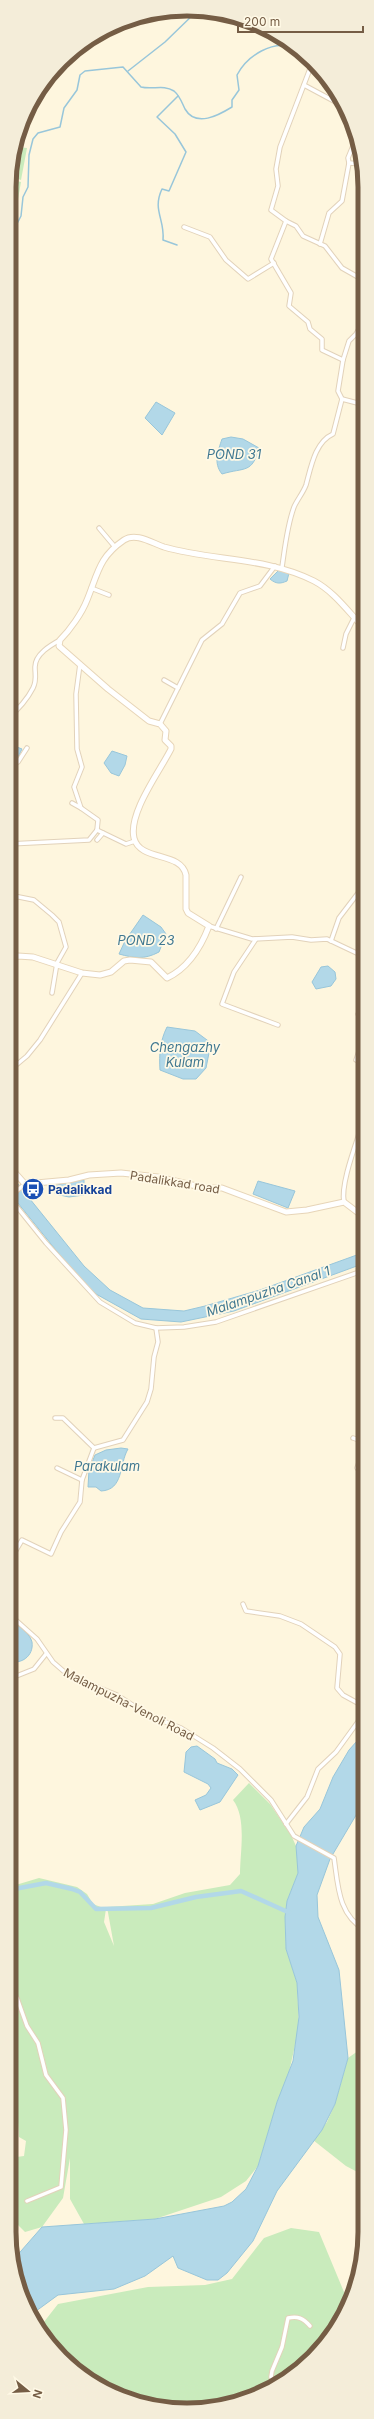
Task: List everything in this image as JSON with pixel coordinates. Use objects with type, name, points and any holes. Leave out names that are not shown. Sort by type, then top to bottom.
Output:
[{"type":"main road","points":[[16,957],[23,956],[57,964],[95,976],[106,974],[127,960],[151,962],[166,978],[169,978],[193,958],[203,942],[209,926],[188,913],[186,909],[186,875],[184,870],[173,860],[152,854],[137,845],[135,841],[134,822],[146,792],[171,747],[165,740],[166,733],[160,724],[149,721],[108,689],[59,646],[60,640],[86,601],[100,563],[114,547],[126,539],[135,536],[176,550],[282,567],[316,582],[339,601],[358,622]]},
{"type":"main road","name":"Padalikkad road","points":[[25,1184],[69,1180],[89,1175],[121,1173],[158,1176],[205,1188],[222,1188],[286,1212],[307,1210],[344,1202]]},
{"type":"main road","points":[[16,1174],[25,1184]]},
{"type":"main road","points":[[344,1202],[358,1213]]},
{"type":"street","points":[[310,68],[280,147],[276,168],[278,186],[271,210],[296,226],[303,236],[325,246],[342,268],[358,278]]},
{"type":"street","points":[[304,85],[335,101]]},
{"type":"street","points":[[320,244],[329,213],[342,201],[349,164],[348,158],[353,146]]},
{"type":"street","points":[[349,164],[357,164]]},
{"type":"street","points":[[286,221],[272,259],[291,293],[289,306],[308,322],[310,329],[322,339],[322,350],[343,360]]},
{"type":"street","points":[[184,227],[210,237],[226,260],[248,279],[274,263]]},
{"type":"street","points":[[282,567],[285,542],[294,506],[305,486],[308,471],[319,447],[324,438],[333,434],[342,399],[338,391],[343,360],[349,341],[358,331]]},
{"type":"street","points":[[342,399],[358,403]]},
{"type":"street","points":[[99,528],[114,547]]},
{"type":"street","points":[[160,724],[202,640],[222,624],[240,593],[260,586],[275,566]]},
{"type":"street","points":[[91,588],[109,595]]},
{"type":"street","points":[[343,648],[346,634],[354,618]]},
{"type":"street","points":[[16,709],[33,688],[37,676],[35,667],[37,660],[49,646],[60,640]]},
{"type":"street","points":[[80,664],[76,694],[77,749],[82,767],[74,787],[81,808]]},
{"type":"street","points":[[164,680],[178,688]]},
{"type":"street","points":[[16,763],[27,748]]},
{"type":"street","points":[[16,844],[89,840],[97,830],[98,820],[72,803]]},
{"type":"street","points":[[97,830],[126,844],[135,841]]},
{"type":"street","points":[[97,840],[103,833]]},
{"type":"street","points":[[216,929],[241,877]]},
{"type":"street","points":[[331,941],[339,918],[358,893]]},
{"type":"street","points":[[16,896],[34,900],[59,922],[66,947],[57,964],[52,994]]},
{"type":"street","points":[[209,926],[256,939],[292,937],[331,941],[358,954]]},
{"type":"street","points":[[256,939],[234,972],[222,1004],[278,1025]]},
{"type":"street","points":[[16,1065],[27,1056],[40,1040],[82,973]]},
{"type":"street","points":[[344,1202],[343,1196],[358,1138]]},
{"type":"street","points":[[16,1191],[25,1184]]},
{"type":"street","points":[[16,1206],[60,1259],[100,1302],[134,1323],[156,1328],[184,1327],[216,1322],[358,1272]]},
{"type":"street","points":[[94,1448],[123,1440],[147,1402],[158,1342],[156,1328]]},
{"type":"street","points":[[54,1418],[63,1418],[94,1448]]},
{"type":"street","points":[[353,1438],[358,1440]]},
{"type":"street","points":[[16,1550],[22,1540],[50,1554],[61,1532],[80,1502],[82,1480],[94,1448]]},
{"type":"street","points":[[57,1468],[82,1480]]},
{"type":"street","points":[[243,1604],[246,1611],[280,1616],[301,1624],[335,1647],[340,1654],[337,1688],[343,1695],[358,1703]]},
{"type":"street","name":"Malampuzha-Venoli Road","points":[[16,1620],[37,1639],[46,1654],[68,1675],[117,1696],[148,1715],[181,1728],[213,1748],[240,1769],[271,1800],[294,1836],[334,1858],[342,1907],[354,1924],[358,1926]]},
{"type":"street","points":[[16,1676],[34,1669],[46,1654]]},
{"type":"street","points":[[286,1824],[307,1797],[318,1769],[336,1752],[358,1722]]},
{"type":"street","points":[[16,1996],[27,2026],[38,2043],[46,2075],[63,2098],[66,2130],[61,2187],[28,2201]]},
{"type":"street","points":[[272,2380],[272,2371],[282,2346],[288,2318],[296,2317],[304,2319],[310,2326]]},
{"type":"green space","points":[[21,147],[27,148],[21,180],[16,178]]},
{"type":"green space","points":[[16,181],[21,182],[16,211]]},
{"type":"green space","points":[[249,1783],[270,1804],[291,1835],[296,1846],[299,1866],[298,1873],[287,1901],[285,1917],[286,1949],[297,1983],[299,2028],[289,2072],[277,2102],[258,2166],[246,2181],[221,2197],[155,2219],[84,2224],[70,2199],[70,2158],[63,2198],[42,2227],[25,2232],[16,2223],[16,2157],[24,2156],[26,2141],[19,2137],[16,2107],[16,1885],[39,1878],[77,1887],[87,1894],[93,1904],[106,1909],[104,1922],[114,1946],[107,1907],[153,1904],[185,1893],[230,1885],[240,1874],[242,1836],[240,1816],[233,1800]]},
{"type":"green space","points":[[358,2051],[358,2172],[346,2166],[313,2140],[327,2122],[335,2104],[348,2058]]},
{"type":"green space","points":[[291,2228],[319,2232],[346,2296],[335,2318],[323,2336],[300,2361],[272,2380],[242,2394],[209,2402],[176,2403],[154,2400],[132,2394],[101,2380],[74,2361],[58,2345],[43,2324],[58,2304],[148,2287],[205,2285],[232,2279],[264,2238]]},
{"type":"water","points":[[156,402],[175,413],[162,435],[145,418]]},
{"type":"water","name":"POND 31","points":[[231,437],[243,439],[259,448],[254,462],[250,466],[242,470],[222,474],[219,470],[217,461],[218,452],[222,439]]},
{"type":"water","points":[[281,568],[289,573],[287,581],[282,583],[274,582],[270,579]]},
{"type":"water","points":[[16,744],[17,747],[22,749],[16,761]]},
{"type":"water","points":[[112,751],[127,756],[125,765],[119,776],[111,773],[104,763]]},
{"type":"water","name":"POND 23","points":[[143,915],[161,927],[166,934],[159,952],[154,955],[139,958],[119,954],[125,941]]},
{"type":"water","points":[[328,966],[335,972],[336,979],[331,986],[316,989],[312,982],[321,967]]},
{"type":"water","name":"Chengazhy Kulam","points":[[167,1027],[195,1031],[211,1043],[206,1068],[196,1079],[183,1079],[160,1070],[160,1048]]},
{"type":"water","points":[[75,1180],[84,1180],[84,1195],[69,1197],[55,1194],[54,1186]]},
{"type":"water","points":[[258,1181],[295,1191],[288,1208],[253,1194]]},
{"type":"water","name":"Malampuzha Canal 1","points":[[16,1182],[84,1266],[110,1290],[143,1308],[184,1311],[205,1306],[260,1290],[358,1255],[358,1266],[234,1311],[181,1322],[141,1319],[96,1294],[76,1275],[16,1201]]},
{"type":"water","name":"Parakulam","points":[[121,1448],[128,1449],[120,1475],[114,1486],[108,1490],[101,1491],[96,1487],[88,1487],[89,1470],[95,1455],[106,1450]]},
{"type":"water","points":[[16,1624],[25,1631],[32,1642],[29,1655],[16,1662]]},
{"type":"water","points":[[358,1740],[358,1812],[330,1859],[317,1895],[318,1917],[339,1970],[348,2058],[335,2104],[322,2130],[277,2191],[253,2241],[227,2273],[218,2280],[207,2280],[178,2268],[173,2256],[145,2276],[114,2289],[58,2295],[36,2311],[25,2287],[17,2255],[42,2227],[155,2219],[224,2206],[232,2202],[246,2189],[258,2166],[277,2102],[293,2061],[299,2017],[297,1983],[286,1949],[285,1917],[287,1901],[298,1873],[296,1846],[304,1827],[320,1809],[333,1777],[349,1750]]},
{"type":"water","points":[[197,1746],[215,1759],[217,1763],[232,1769],[238,1775],[220,1802],[200,1810],[195,1800],[206,1795],[211,1788],[208,1784],[184,1772],[186,1752],[191,1747]]},
{"type":"waterway","points":[[128,71],[165,42],[192,16]]},
{"type":"waterway","points":[[16,226],[21,216],[23,197],[28,187],[29,155],[33,139],[38,133],[60,127],[64,108],[77,90],[80,75],[85,71],[123,67],[141,87],[162,87],[174,91],[190,115],[201,119],[214,116],[232,107],[232,100],[239,90],[237,75],[247,62],[261,51],[284,46]]},
{"type":"waterway","points":[[177,245],[163,240],[158,203],[162,189],[169,191],[186,152],[175,134],[157,117],[178,96]]},
{"type":"waterway","points":[[16,1889],[46,1883],[72,1889],[80,1892],[96,1909],[151,1908],[196,1897],[241,1891],[290,1913]]},
{"type":"place","name":"Padalikkad","points":[[33,1189]]}]
